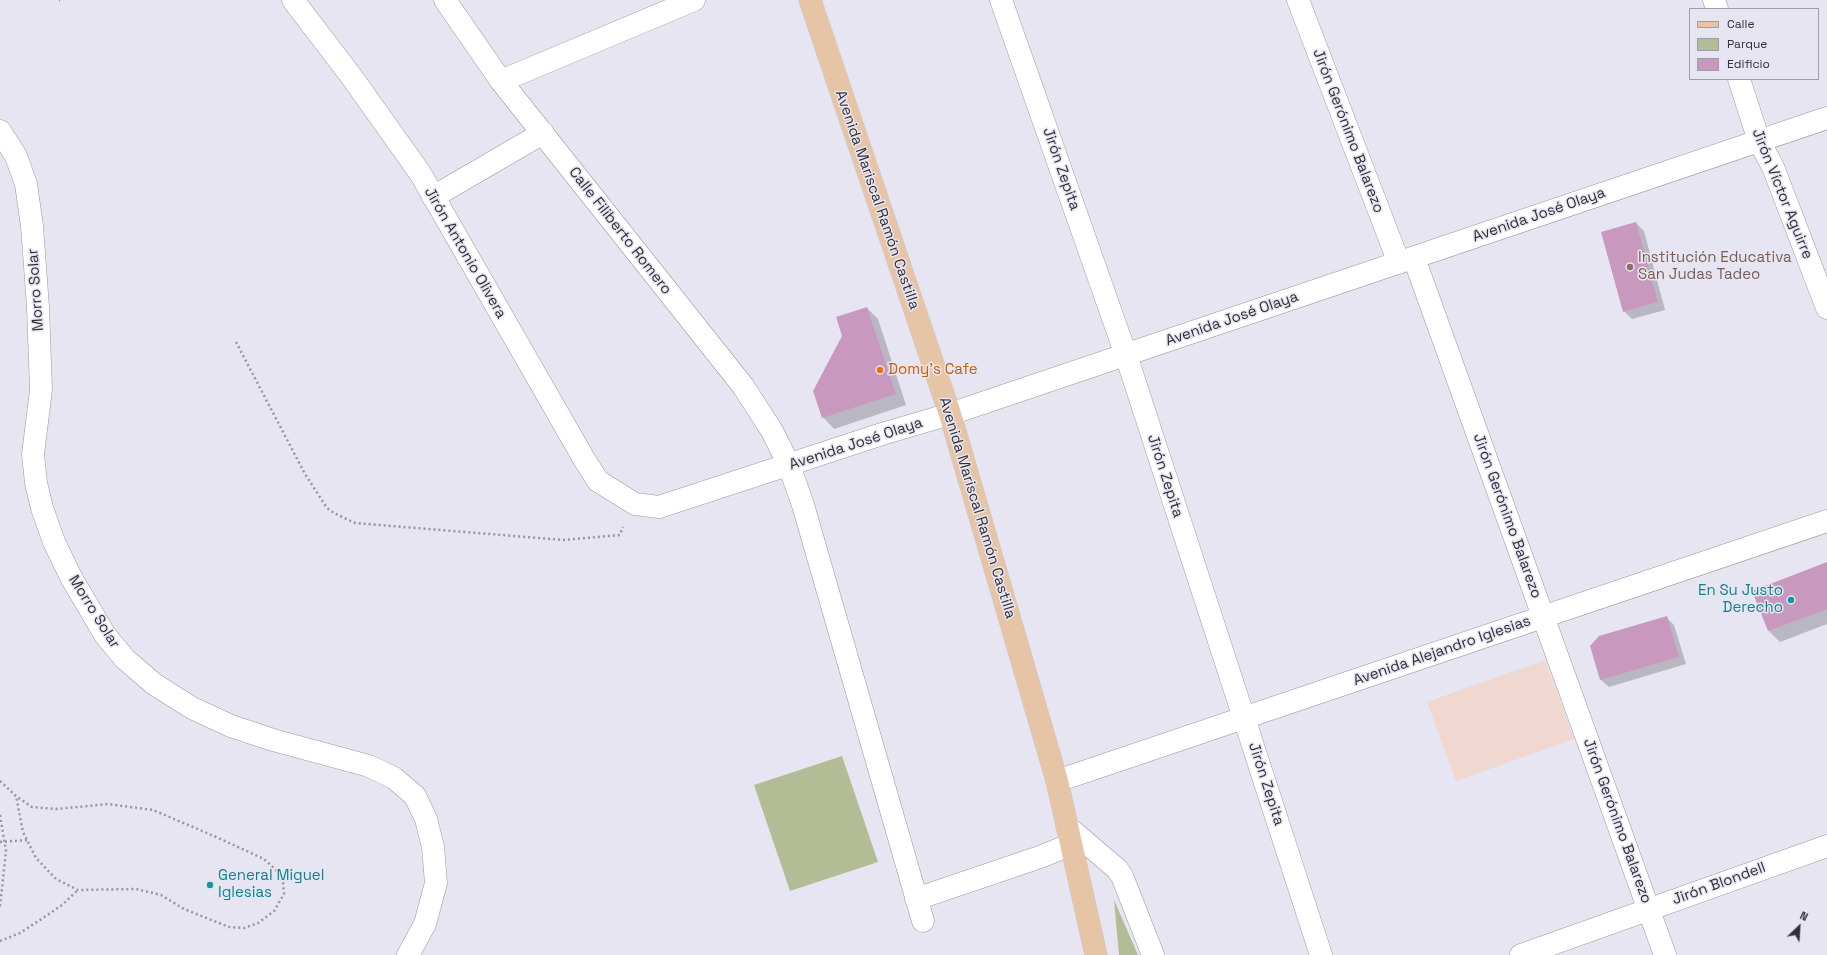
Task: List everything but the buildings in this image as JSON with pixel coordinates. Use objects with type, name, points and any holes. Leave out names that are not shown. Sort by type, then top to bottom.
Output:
[{"type":"main road","name":"Avenida Mariscal Ramón Castilla","points":[[810,0],[950,414],[1057,781],[1071,836],[1096,955]]},
{"type":"street","name":"Jirón Antonio Olivera","points":[[293,0],[351,76],[420,173],[598,481],[635,504]]},
{"type":"street","name":"Calle Filiberto Romero","points":[[445,0],[501,81],[743,386],[772,431],[789,465],[803,505],[923,921]]},
{"type":"street","points":[[501,81],[694,0]]},
{"type":"street","name":"Jirón Zepita","points":[[1001,0],[1126,355],[1321,955]]},
{"type":"street","name":"Jirón Gerónimo Balarezo","points":[[1298,0],[1406,260],[1543,617],[1665,955]]},
{"type":"street","name":"Jirón Víctor Aguirre","points":[[1739,80],[1759,141],[1773,167],[1827,308]]},
{"type":"street","name":"Avenida José Olaya","points":[[635,504],[659,507],[882,434],[950,414],[1827,118]]},
{"type":"street","name":"Morro Solar","points":[[0,131],[16,156],[26,184],[32,226],[38,307],[41,390],[33,454],[36,483],[42,508],[54,542],[72,579],[105,635],[125,659],[154,684],[192,708],[231,726],[273,740],[369,766],[394,778],[415,796],[426,819],[431,840],[436,883],[425,924],[408,955]]},
{"type":"street","points":[[433,197],[543,133]]},
{"type":"street","name":"Avenida Alejandro Iglesias","points":[[1057,781],[1827,521]]},
{"type":"street","points":[[916,899],[1040,857],[1071,836],[1117,869],[1122,876],[1153,955]]},
{"type":"street","name":"Jirón Blondell","points":[[1521,955],[1827,846]]},
{"type":"path","points":[[236,342],[305,474],[327,508],[334,514],[355,523],[563,540],[620,535],[635,504]]},
{"type":"path","points":[[0,781],[16,796],[32,807],[56,809],[108,804],[153,810],[264,859],[276,870],[283,882],[284,894],[274,911],[258,923],[244,928],[229,927],[184,909],[161,895],[136,889],[78,890],[56,880],[36,858],[23,832],[16,796]]},
{"type":"path","points":[[0,815],[6,851],[0,907]]},
{"type":"path","points":[[0,842],[27,840]]},
{"type":"path","points":[[0,942],[20,933],[43,918],[62,905],[78,890]]},
{"type":"shaded area","points":[[1545,660],[1574,739],[1456,781],[1427,702]]},
{"type":"green space","points":[[842,756],[878,862],[790,891],[754,785]]},
{"type":"green space","points":[[1114,900],[1138,955],[1119,955]]},
{"type":"place","name":"Institución Educativa San Judas Tadeo","points":[[1630,267]]},
{"type":"place","name":"Domy's Cafe","points":[[880,370]]},
{"type":"place","name":"En Su Justo Derecho","points":[[1791,600]]},
{"type":"place","name":"General Miguel Iglesias","points":[[210,885]]}]
